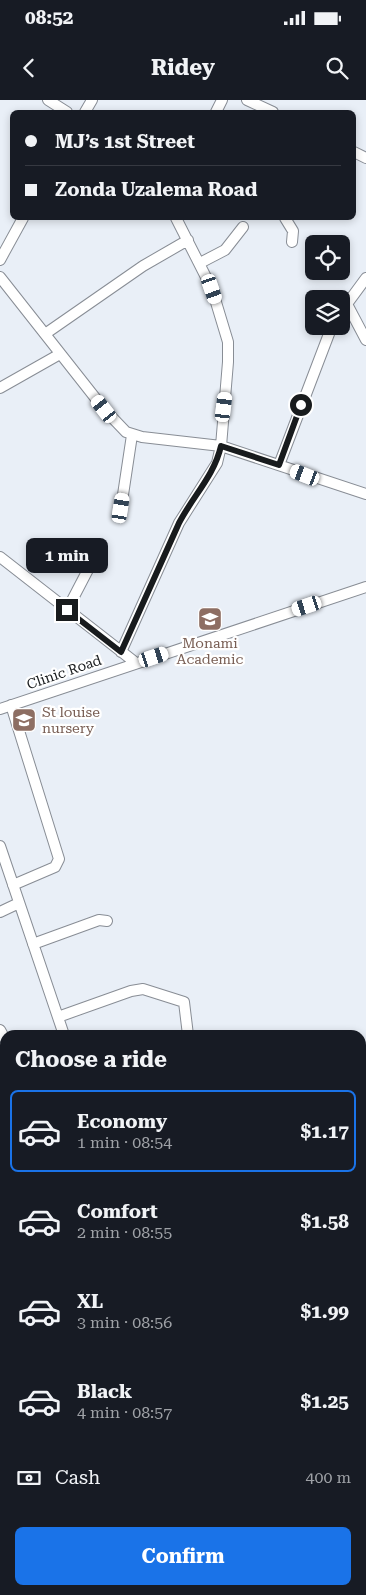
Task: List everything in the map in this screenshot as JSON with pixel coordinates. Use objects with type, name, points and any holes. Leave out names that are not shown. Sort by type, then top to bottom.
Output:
[{"type":"street","points":[[48,100],[64,110]]},
{"type":"street","points":[[247,100],[269,110]]},
{"type":"street","points":[[0,260],[23,220]]},
{"type":"street","points":[[121,652],[187,506],[212,473],[221,446],[228,342],[212,289],[177,220]]},
{"type":"street","points":[[286,220],[293,231],[292,242]]},
{"type":"street","points":[[200,263],[225,250],[243,227]]},
{"type":"street","points":[[45,334],[143,266],[188,240]]},
{"type":"street","points":[[0,277],[118,426],[132,435],[221,446],[366,494]]},
{"type":"street","points":[[350,300],[366,278]]},
{"type":"street","points":[[350,317],[366,340]]},
{"type":"street","points":[[279,465],[329,335]]},
{"type":"street","points":[[0,388],[60,354]]},
{"type":"street","points":[[121,508],[132,435]]},
{"type":"street","points":[[0,557],[136,663]]},
{"type":"street","points":[[67,610],[92,562]]},
{"type":"street","name":"Clinic Road","points":[[0,709],[366,587]]},
{"type":"street","points":[[11,705],[59,858],[55,867],[12,885]]},
{"type":"street","points":[[0,846],[62,1030]]},
{"type":"street","points":[[0,912],[19,903]]},
{"type":"street","points":[[33,944],[99,920],[107,921]]},
{"type":"street","points":[[58,1017],[131,991],[143,989],[184,1002],[187,1030]]},
{"type":"place","name":"Monami Academic","points":[[210,619]]},
{"type":"place","name":"St louise nursery","points":[[24,720]]},
{"type":"route","points":[[67,610],[121,652],[187,506],[212,473],[217,463],[221,446],[279,465],[301,405]]}]
